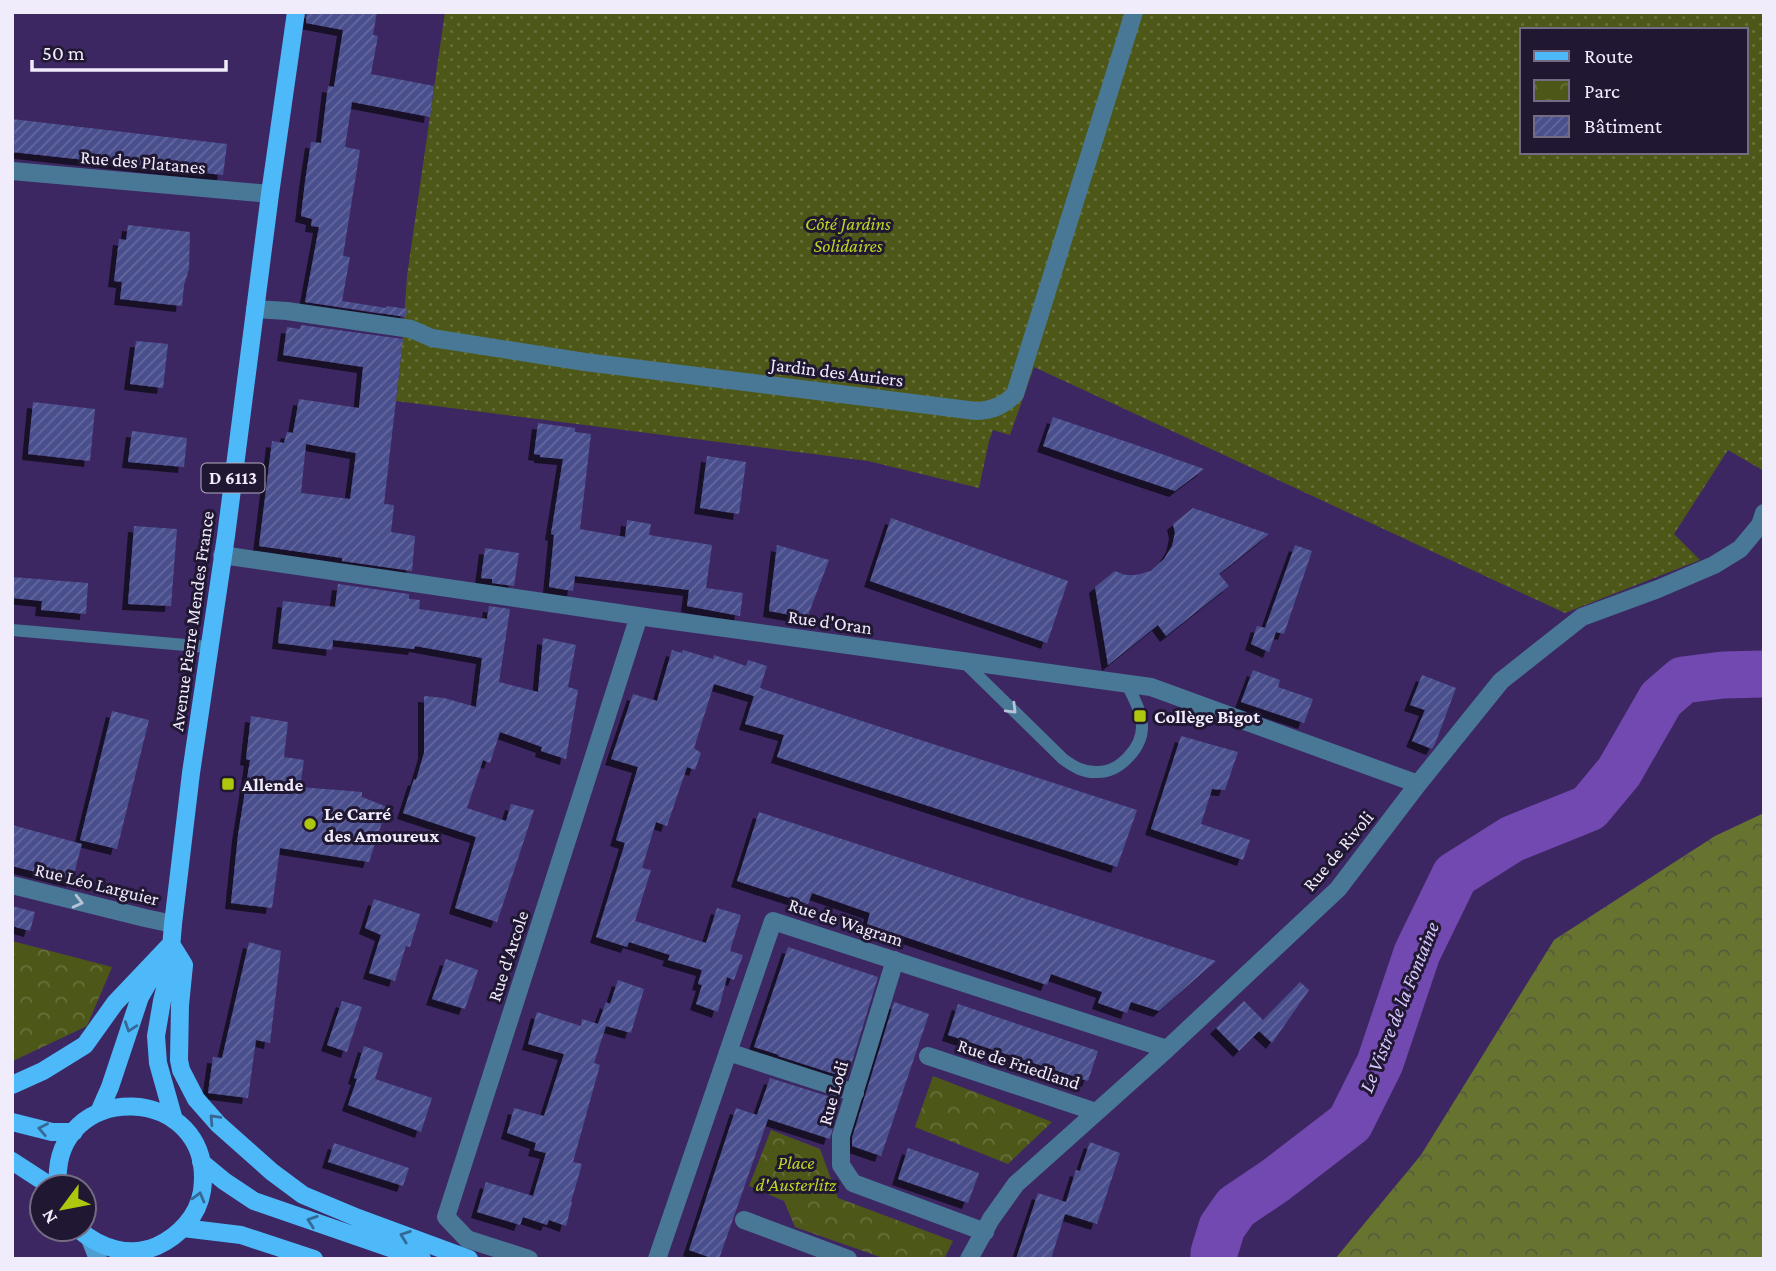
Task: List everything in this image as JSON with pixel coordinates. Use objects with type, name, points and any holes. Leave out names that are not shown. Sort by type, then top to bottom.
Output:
[{"type":"main road","name":"Avenue Pierre Mendes France","points":[[174,1120],[158,1063],[156,1036],[169,973],[209,647],[296,12]]},
{"type":"main road","name":"Avenue Pierre Mendes France","points":[[99,1112],[140,997],[171,944]]},
{"type":"main road","points":[[12,1085],[43,1071],[85,1045],[115,1003],[171,944],[184,965],[179,1033],[181,1070],[196,1099],[218,1124],[272,1172],[303,1195],[469,1259]]},
{"type":"main road","points":[[58,1173],[65,1145],[74,1132],[85,1120],[118,1106],[157,1110],[174,1120],[195,1146],[201,1162],[201,1197],[194,1214],[183,1228],[168,1241],[149,1249],[129,1251],[109,1248],[98,1242]]},
{"type":"main road","points":[[12,1122],[52,1132],[74,1132]]},
{"type":"main road","points":[[12,1161],[30,1173]]},
{"type":"main road","points":[[201,1162],[254,1201],[422,1259]]},
{"type":"main road","points":[[183,1228],[241,1235],[314,1259]]},
{"type":"main road","points":[[160,1259],[168,1241]]},
{"type":"main road","points":[[89,1243],[98,1259]]},
{"type":"street","name":"Jardin des Auriers","points":[[255,309],[287,311],[411,330],[432,338],[586,362],[976,411],[992,410],[1004,405],[1015,394],[1134,12]]},
{"type":"street","name":"Rue des Platanes","points":[[12,171],[270,194]]},
{"type":"street","name":"Rue de Rivoli","points":[[969,1259],[991,1219],[1016,1184],[1338,889],[1501,681],[1583,617],[1714,565],[1740,549],[1760,525],[1764,513]]},
{"type":"street","name":"Rue d'Oran","points":[[222,555],[1151,687],[1418,785]]},
{"type":"street","name":"Rue d'Arcole","points":[[529,1259],[467,1239],[446,1217],[639,616]]},
{"type":"street","name":"Rue Léo Larguier","points":[[12,885],[173,924]]},
{"type":"street","name":"Rue de Wagram","points":[[657,1259],[773,921],[1167,1048]]},
{"type":"street","name":"Rue Lodi","points":[[895,960],[841,1136],[841,1165],[853,1183],[985,1232]]},
{"type":"street","points":[[728,1052],[855,1093]]},
{"type":"street","name":"Rue de Friedland","points":[[928,1056],[1096,1112]]},
{"type":"street","points":[[744,1220],[848,1259]]},
{"type":"lane","points":[[12,629],[209,647]]},
{"type":"lane","points":[[964,661],[1063,759],[1087,772],[1100,773],[1114,768],[1126,760],[1140,738],[1142,726],[1139,710],[1127,684]]},
{"type":"green space","name":"Côté Jardins Solidaires","points":[[445,12],[1764,14],[1764,471],[1728,450],[1674,534],[1700,560],[1565,613],[1034,367],[1010,435],[993,430],[979,488],[868,461],[396,401],[407,276]]},
{"type":"green space","points":[[1764,813],[1764,1259],[1335,1259],[1421,1155],[1554,940],[1715,836]]},
{"type":"green space","points":[[12,941],[112,967],[87,1026],[13,1061]]},
{"type":"green space","points":[[933,1076],[1052,1122],[1008,1164],[915,1127]]},
{"type":"green space","name":"Place d'Austerlitz","points":[[771,1130],[820,1149],[838,1198],[953,1241],[944,1259],[886,1259],[795,1227],[784,1201],[749,1186]]},
{"type":"building","points":[[307,12],[377,12],[373,35],[378,36],[371,74],[434,86],[430,117],[352,102],[345,147],[360,150],[343,256],[350,257],[342,301],[407,309],[406,317],[305,302],[319,227],[311,226],[312,219],[301,216],[305,182],[311,142],[321,143],[328,86],[334,87],[343,30],[306,23]]},
{"type":"building","points":[[12,119],[227,144],[223,175],[12,152]]},
{"type":"building","points":[[128,225],[190,232],[189,269],[182,306],[120,299],[122,282],[114,281],[119,239],[126,240]]},
{"type":"building","points":[[301,325],[403,339],[384,504],[394,505],[391,532],[415,536],[412,571],[259,546],[272,441],[284,443],[287,432],[293,433],[299,399],[359,408],[363,367],[283,355],[287,327],[300,329]],"holes":[[[306,444],[356,453],[350,499],[301,493]]]},
{"type":"building","points":[[136,341],[168,344],[163,388],[130,384]]},
{"type":"building","points":[[33,402],[95,409],[90,461],[28,454]]},
{"type":"building","points":[[1053,417],[1204,469],[1175,491],[1121,473],[1043,446]]},
{"type":"building","points":[[538,423],[575,428],[575,432],[591,434],[580,529],[625,537],[627,520],[651,524],[649,535],[712,545],[706,588],[743,593],[740,616],[687,606],[689,590],[575,576],[573,591],[549,587],[554,535],[551,534],[563,459],[534,454]]},
{"type":"building","points":[[132,431],[187,438],[184,467],[128,462]]},
{"type":"building","points":[[707,456],[746,462],[739,514],[700,508]]},
{"type":"building","points":[[1193,508],[1269,534],[1219,574],[1229,586],[1166,636],[1158,625],[1108,665],[1095,587],[1115,571],[1136,575],[1151,571],[1164,559],[1172,546],[1175,533],[1173,524]]},
{"type":"building","points":[[891,518],[1068,581],[1047,643],[870,581]]},
{"type":"building","points":[[134,526],[177,529],[171,606],[128,604]]},
{"type":"building","points":[[777,545],[829,560],[807,618],[769,611]]},
{"type":"building","points":[[1295,545],[1312,551],[1284,634],[1276,632],[1269,652],[1251,644],[1257,626],[1265,628]]},
{"type":"building","points":[[485,548],[519,553],[514,586],[492,583],[492,579],[481,578]]},
{"type":"building","points":[[12,577],[88,583],[86,614],[41,610],[42,601],[12,598]]},
{"type":"building","points":[[338,584],[409,594],[409,599],[420,600],[419,609],[487,619],[489,606],[510,609],[499,682],[538,692],[543,638],[576,645],[568,687],[578,690],[566,759],[500,732],[490,763],[483,760],[467,808],[506,821],[511,804],[534,810],[497,922],[455,908],[476,837],[403,813],[424,753],[424,696],[444,698],[476,707],[482,658],[415,646],[414,649],[333,640],[332,650],[278,643],[283,601],[335,607]]},
{"type":"building","points":[[672,650],[682,653],[683,650],[713,659],[714,655],[746,666],[748,660],[767,666],[760,688],[1137,810],[1117,867],[777,757],[784,735],[745,724],[754,696],[714,684],[694,748],[701,753],[695,770],[687,767],[667,826],[656,822],[642,868],[651,870],[635,921],[706,943],[717,908],[741,915],[730,951],[743,955],[734,980],[727,977],[718,1012],[696,1004],[702,985],[698,984],[702,970],[668,960],[670,955],[629,942],[627,947],[596,937],[625,843],[616,840],[638,767],[611,759],[633,694],[657,701]]},
{"type":"building","points":[[1253,670],[1280,680],[1278,687],[1313,699],[1304,723],[1241,702]]},
{"type":"building","points":[[1422,675],[1456,688],[1432,749],[1412,741],[1425,710],[1410,705]]},
{"type":"building","points":[[112,711],[149,720],[117,849],[80,840]]},
{"type":"building","name":"Le Carré des Amoureux","points":[[251,716],[288,722],[284,757],[304,760],[300,787],[362,792],[362,797],[387,807],[369,862],[280,848],[272,908],[231,903],[250,760],[246,759]]},
{"type":"building","points":[[1181,736],[1238,752],[1225,790],[1212,789],[1201,824],[1250,840],[1243,860],[1151,829]]},
{"type":"building","points":[[759,812],[1216,961],[1159,1011],[1131,1002],[1127,1013],[1098,1003],[1102,992],[1051,974],[1047,985],[867,924],[870,913],[812,893],[808,904],[737,881]]},
{"type":"building","points":[[12,825],[82,844],[72,881],[12,866]]},
{"type":"building","points":[[374,899],[420,914],[410,947],[406,946],[395,981],[369,973],[381,935],[365,928]]},
{"type":"building","points":[[12,906],[35,912],[30,931],[12,926]]},
{"type":"building","points":[[249,942],[281,951],[270,1043],[256,1040],[248,1098],[208,1093],[213,1057],[222,1058]]},
{"type":"building","points":[[788,947],[878,977],[847,1078],[754,1047]]},
{"type":"building","points":[[446,959],[478,970],[465,1009],[432,999]]},
{"type":"building","points":[[618,980],[644,989],[631,1033],[606,1026],[594,1063],[600,1065],[573,1162],[582,1164],[566,1226],[549,1220],[547,1225],[523,1217],[520,1225],[477,1212],[486,1182],[533,1196],[546,1153],[534,1150],[536,1143],[507,1133],[514,1108],[544,1116],[564,1054],[528,1044],[537,1012],[581,1026],[582,1019],[598,1024],[606,1002],[610,1004]]},
{"type":"building","points":[[1300,982],[1309,990],[1272,1043],[1259,1031],[1239,1051],[1216,1028],[1244,1001],[1263,1020]]},
{"type":"building","points":[[342,1001],[362,1007],[347,1052],[327,1045]]},
{"type":"building","points":[[894,1002],[929,1014],[881,1156],[852,1146],[852,1138]]},
{"type":"building","points":[[958,1004],[1098,1051],[1088,1081],[948,1035]]},
{"type":"building","points":[[364,1046],[383,1053],[375,1079],[432,1098],[421,1132],[348,1105]]},
{"type":"building","points":[[770,1078],[840,1100],[830,1139],[768,1119],[719,1259],[689,1250],[736,1108],[757,1115]]},
{"type":"building","points":[[1090,1142],[1120,1153],[1097,1224],[1065,1214],[1051,1259],[1016,1259],[1038,1193],[1066,1202],[1076,1170],[1080,1171]]},
{"type":"building","points":[[334,1143],[409,1168],[403,1186],[328,1162]]},
{"type":"building","points":[[908,1148],[979,1173],[968,1203],[898,1179]]},
{"type":"waterway","name":"Le Vistre de la Fontaine","points":[[1214,1259],[1222,1227],[1236,1207],[1350,1123],[1380,1063],[1417,953],[1455,875],[1512,839],[1589,808],[1619,772],[1661,699],[1683,680],[1764,674]]},
{"type":"place","name":"Collège Bigot","points":[[1140,716]]},
{"type":"place","name":"Allende","points":[[228,784]]},
{"type":"place","name":"Le Carré des Amoureux","points":[[310,824]]}]
